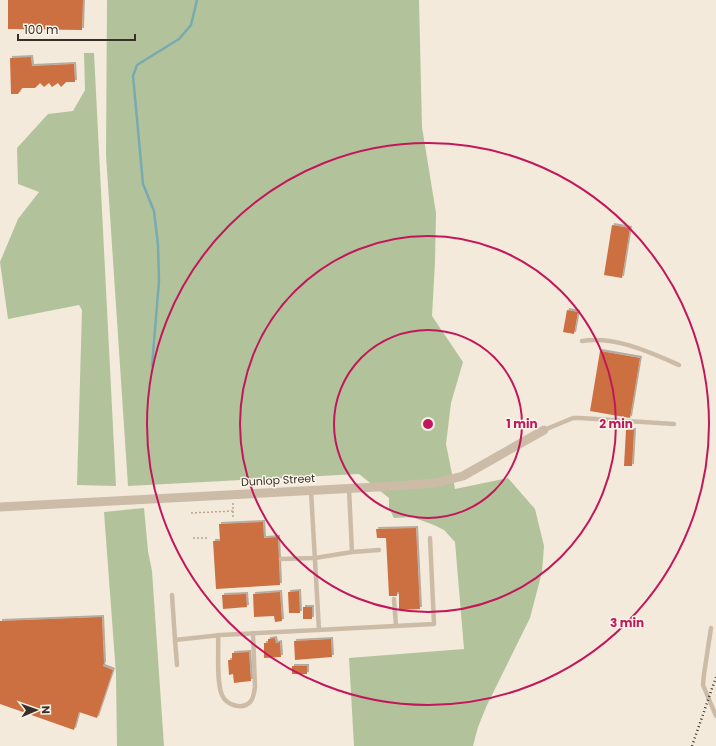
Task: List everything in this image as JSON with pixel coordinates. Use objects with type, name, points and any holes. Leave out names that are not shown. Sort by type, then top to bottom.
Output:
[{"type":"street","name":"Dunlop Street","points":[[0,507],[349,489],[418,484],[456,479],[471,473],[544,430]]},
{"type":"lane","points":[[582,341],[600,339],[620,343],[646,351],[679,365]]},
{"type":"lane","points":[[544,430],[573,418],[674,424]]},
{"type":"lane","points":[[349,489],[352,552]]},
{"type":"lane","points":[[311,491],[319,630]]},
{"type":"lane","points":[[175,640],[218,635],[434,624],[430,538]]},
{"type":"lane","points":[[282,559],[315,558],[352,552],[379,550]]},
{"type":"lane","points":[[172,595],[177,665]]},
{"type":"lane","points":[[394,599],[396,626]]},
{"type":"lane","points":[[711,628],[704,674],[704,685],[716,716]]},
{"type":"lane","points":[[218,635],[219,678],[222,695],[230,704],[241,706],[248,705],[254,695],[253,633]]},
{"type":"path","points":[[232,495],[233,519]]},
{"type":"path","points":[[192,513],[233,511]]},
{"type":"path","points":[[193,538],[208,538]]},
{"type":"green space","points":[[107,0],[419,0],[422,127],[436,213],[432,316],[463,362],[451,403],[446,444],[455,489],[508,478],[535,509],[544,546],[542,572],[530,618],[487,705],[478,727],[473,746],[354,746],[349,658],[464,649],[455,542],[444,530],[412,517],[394,518],[389,508],[389,498],[359,474],[128,486],[106,155]]},
{"type":"green space","points":[[84,53],[94,53],[116,486],[77,485],[82,310],[79,305],[8,319],[0,262],[18,219],[39,192],[18,184],[17,148],[48,114],[73,111],[85,90]]},
{"type":"green space","points":[[144,508],[148,551],[152,571],[164,746],[117,746],[116,674],[104,512]]},
{"type":"building","points":[[8,0],[83,0],[82,30],[8,29]]},
{"type":"building","points":[[31,57],[32,66],[74,64],[75,82],[66,82],[61,87],[58,83],[52,87],[49,83],[44,87],[40,83],[35,88],[22,88],[18,94],[11,94],[10,58]]},
{"type":"building","points":[[612,225],[630,228],[622,278],[604,275]]},
{"type":"building","points":[[567,310],[578,312],[574,334],[563,332]]},
{"type":"building","points":[[600,351],[640,358],[630,418],[590,411]]},
{"type":"building","points":[[626,430],[634,430],[632,466],[624,466]]},
{"type":"building","points":[[263,522],[264,538],[278,537],[280,585],[216,589],[213,541],[220,541],[219,524]]},
{"type":"building","points":[[416,528],[420,609],[399,610],[399,592],[397,592],[397,596],[389,596],[386,538],[377,538],[376,529]]},
{"type":"building","points":[[299,591],[300,613],[289,613],[288,592]]},
{"type":"building","points":[[280,592],[282,621],[275,622],[274,616],[254,617],[253,594]]},
{"type":"building","points":[[246,594],[247,607],[223,609],[222,595]]},
{"type":"building","points":[[303,607],[312,607],[312,619],[303,619]]},
{"type":"building","points":[[102,617],[103,666],[113,670],[97,718],[79,712],[74,730],[0,704],[0,621]]},
{"type":"building","points":[[275,638],[276,643],[280,642],[281,657],[264,658],[264,643],[268,643],[268,639]]},
{"type":"building","points":[[331,639],[332,657],[295,660],[294,641]]},
{"type":"building","points":[[249,652],[251,681],[234,683],[233,674],[229,675],[228,660],[232,660],[232,653]]},
{"type":"building","points":[[292,666],[307,666],[307,674],[292,674]]},
{"type":"waterway","points":[[152,366],[159,281],[158,245],[154,211],[143,184],[133,76],[137,65],[179,39],[191,25],[197,0]]},
{"type":"railway","points":[[692,746],[716,677]]}]
